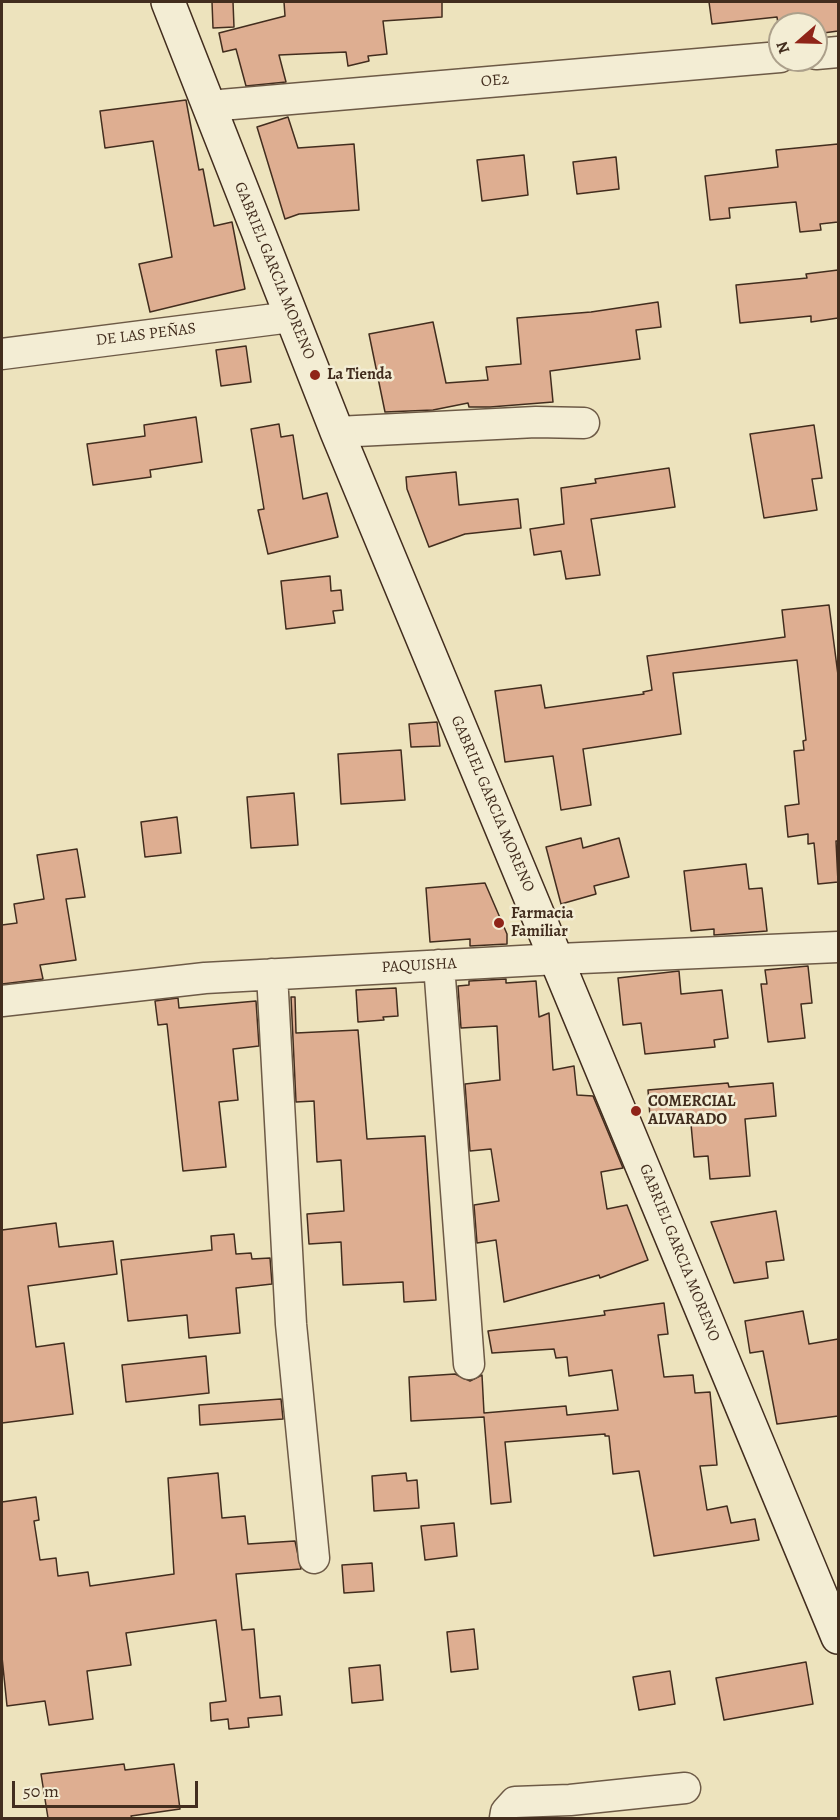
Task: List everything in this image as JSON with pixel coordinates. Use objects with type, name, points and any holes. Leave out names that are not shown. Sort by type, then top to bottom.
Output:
[{"type":"street","name":"GABRIEL GARCIA MORENO","points":[[168,2],[337,432],[558,958],[838,1637]]},
{"type":"street","name":"OE2","points":[[209,106],[768,58]]},
{"type":"street","name":"DE LAS PEÑAS","points":[[2,354],[291,317]]},
{"type":"street","points":[[337,432],[536,422],[584,423]]},
{"type":"street","name":"PAQUISHA","points":[[2,1001],[205,978],[558,958],[838,947]]},
{"type":"street","points":[[439,965],[470,1364]]},
{"type":"street","points":[[272,974],[291,1324],[314,1558]]},
{"type":"street","points":[[505,1818],[515,1802],[570,1800],[685,1788]]},
{"type":"building","points":[[212,2],[233,2],[234,27],[213,28]]},
{"type":"building","points":[[284,2],[442,2],[442,17],[383,21],[387,54],[368,56],[369,61],[348,66],[346,52],[279,55],[286,82],[246,86],[236,49],[223,52],[219,33],[285,16]]},
{"type":"building","points":[[709,2],[838,2],[838,31],[828,32],[828,12],[768,12],[768,18],[712,24]]},
{"type":"building","points":[[186,100],[199,170],[203,169],[214,226],[232,222],[245,289],[150,312],[139,264],[172,257],[153,141],[105,148],[100,111]]},
{"type":"building","points":[[288,117],[298,148],[354,144],[359,210],[299,214],[285,219],[257,127]]},
{"type":"building","points":[[838,144],[838,222],[820,224],[821,230],[800,232],[796,202],[729,208],[730,218],[710,220],[705,176],[778,167],[776,150]]},
{"type":"building","points":[[524,155],[528,195],[482,201],[477,160]]},
{"type":"building","points":[[616,157],[619,189],[577,194],[573,162]]},
{"type":"building","points":[[838,270],[838,318],[811,322],[811,316],[740,323],[736,285],[807,278],[806,274]]},
{"type":"building","points":[[658,302],[661,327],[636,330],[640,359],[550,371],[553,402],[490,407],[469,407],[468,403],[433,410],[385,412],[369,334],[433,322],[446,383],[488,380],[486,367],[521,364],[517,318],[591,312]]},
{"type":"building","points":[[246,346],[251,382],[221,386],[216,350]]},
{"type":"building","points":[[196,417],[202,462],[150,470],[151,477],[93,485],[87,444],[145,436],[144,425]]},
{"type":"building","points":[[279,424],[281,437],[293,435],[303,499],[327,493],[338,537],[268,554],[258,510],[264,509],[251,429]]},
{"type":"building","points":[[814,425],[822,478],[812,479],[817,510],[764,518],[750,434]]},
{"type":"building","points":[[669,468],[675,507],[591,519],[600,575],[566,579],[561,551],[534,555],[530,529],[564,524],[561,488],[596,483],[595,479]]},
{"type":"building","points":[[456,472],[459,505],[518,499],[521,528],[465,534],[429,547],[407,489],[406,477]]},
{"type":"building","points":[[330,576],[331,591],[341,590],[343,610],[333,611],[335,623],[286,629],[281,581]]},
{"type":"building","points":[[829,605],[838,675],[838,841],[836,841],[838,882],[818,884],[814,843],[808,844],[808,834],[788,837],[785,806],[799,804],[794,751],[804,750],[803,741],[806,740],[797,660],[673,673],[681,734],[583,749],[591,805],[561,810],[553,756],[505,762],[495,691],[541,685],[545,708],[644,694],[643,692],[652,690],[647,656],[785,637],[782,610]]},
{"type":"building","points":[[437,722],[440,746],[411,747],[409,724]]},
{"type":"building","points":[[401,750],[405,800],[341,804],[338,754]]},
{"type":"building","points":[[294,793],[298,845],[251,848],[247,797]]},
{"type":"building","points":[[177,817],[181,853],[145,857],[141,822]]},
{"type":"building","points":[[581,838],[583,848],[619,838],[629,877],[594,886],[596,894],[561,904],[546,847]]},
{"type":"building","points":[[77,849],[85,897],[66,899],[76,960],[40,965],[43,979],[2,984],[2,925],[17,923],[14,904],[44,899],[37,855]]},
{"type":"building","points":[[746,864],[749,889],[762,888],[767,931],[714,935],[714,929],[691,931],[684,871]]},
{"type":"building","points":[[485,883],[507,934],[507,944],[470,946],[470,939],[430,942],[426,888]]},
{"type":"building","points":[[808,966],[812,1003],[801,1004],[805,1038],[768,1042],[761,984],[767,984],[765,970]]},
{"type":"building","points":[[679,971],[681,994],[722,990],[728,1038],[714,1040],[715,1047],[645,1054],[641,1023],[623,1025],[618,978]]},
{"type":"building","points":[[506,979],[506,983],[536,981],[539,1017],[549,1013],[553,1070],[574,1066],[577,1095],[593,1096],[623,1168],[601,1172],[607,1209],[627,1205],[648,1260],[600,1278],[599,1275],[504,1302],[496,1240],[477,1243],[474,1205],[499,1201],[491,1149],[470,1151],[465,1084],[500,1080],[497,1026],[461,1028],[458,986],[469,985],[469,981]]},
{"type":"building","points":[[396,988],[398,1016],[383,1017],[384,1020],[358,1022],[356,990]]},
{"type":"building","points":[[291,997],[295,997],[296,1033],[358,1030],[367,1139],[425,1136],[436,1300],[404,1302],[403,1282],[343,1285],[341,1242],[309,1244],[307,1214],[344,1211],[341,1160],[317,1162],[314,1101],[296,1102]]},
{"type":"building","points":[[178,998],[179,1008],[256,1001],[259,1046],[233,1049],[238,1100],[219,1102],[226,1167],[183,1171],[167,1024],[158,1025],[155,1001]]},
{"type":"building","points":[[728,1083],[729,1087],[773,1083],[776,1116],[745,1119],[750,1176],[710,1179],[708,1156],[694,1157],[690,1113],[650,1117],[648,1090]]},
{"type":"building","points":[[776,1211],[784,1260],[766,1262],[768,1278],[734,1283],[711,1222]]},
{"type":"building","points":[[56,1223],[59,1247],[113,1241],[117,1274],[28,1286],[36,1347],[64,1343],[73,1414],[2,1423],[2,1230]]},
{"type":"building","points":[[234,1234],[236,1254],[251,1253],[252,1259],[270,1258],[272,1284],[236,1288],[240,1333],[189,1338],[187,1315],[128,1321],[121,1260],[212,1250],[211,1236]]},
{"type":"building","points":[[664,1303],[668,1334],[658,1335],[664,1377],[693,1375],[695,1393],[710,1392],[717,1465],[700,1466],[707,1510],[727,1506],[731,1523],[755,1519],[759,1540],[654,1556],[639,1471],[613,1474],[609,1436],[605,1434],[505,1442],[511,1502],[491,1504],[484,1417],[411,1421],[409,1377],[455,1374],[470,1381],[482,1375],[484,1413],[566,1406],[567,1415],[618,1410],[612,1370],[569,1376],[567,1357],[556,1358],[554,1349],[492,1353],[488,1331],[605,1315],[604,1311]]},
{"type":"building","points":[[803,1311],[809,1344],[838,1339],[838,1416],[777,1424],[763,1351],[750,1353],[745,1321]]},
{"type":"building","points":[[206,1356],[209,1393],[126,1402],[122,1365]]},
{"type":"building","points":[[281,1399],[283,1419],[200,1425],[199,1405]]},
{"type":"building","points":[[218,1473],[222,1518],[245,1516],[248,1544],[295,1541],[301,1569],[236,1574],[242,1630],[254,1629],[260,1698],[280,1696],[282,1715],[248,1718],[249,1727],[229,1729],[228,1719],[211,1721],[210,1703],[226,1701],[216,1620],[126,1633],[131,1665],[87,1671],[93,1719],[49,1725],[45,1701],[7,1706],[2,1657],[2,1502],[36,1497],[39,1520],[34,1521],[40,1560],[56,1558],[58,1576],[88,1572],[90,1586],[174,1574],[168,1478]]},
{"type":"building","points":[[406,1473],[407,1481],[417,1480],[419,1508],[374,1511],[372,1476]]},
{"type":"building","points":[[454,1523],[457,1556],[425,1560],[421,1526]]},
{"type":"building","points":[[372,1563],[374,1591],[344,1593],[342,1565]]},
{"type":"building","points":[[474,1629],[478,1669],[451,1672],[447,1632]]},
{"type":"building","points":[[806,1662],[813,1704],[724,1720],[716,1678]]},
{"type":"building","points":[[380,1665],[383,1700],[352,1703],[349,1668]]},
{"type":"building","points":[[670,1671],[675,1704],[639,1710],[633,1677]]},
{"type":"building","points":[[124,1764],[125,1770],[174,1764],[180,1809],[131,1816],[132,1818],[48,1818],[41,1774]]},
{"type":"place","name":"La Tienda","points":[[315,375]]},
{"type":"place","name":"Farmacia Familiar","points":[[499,923]]},
{"type":"place","name":"COMERCIAL ALVARADO","points":[[636,1111]]}]
